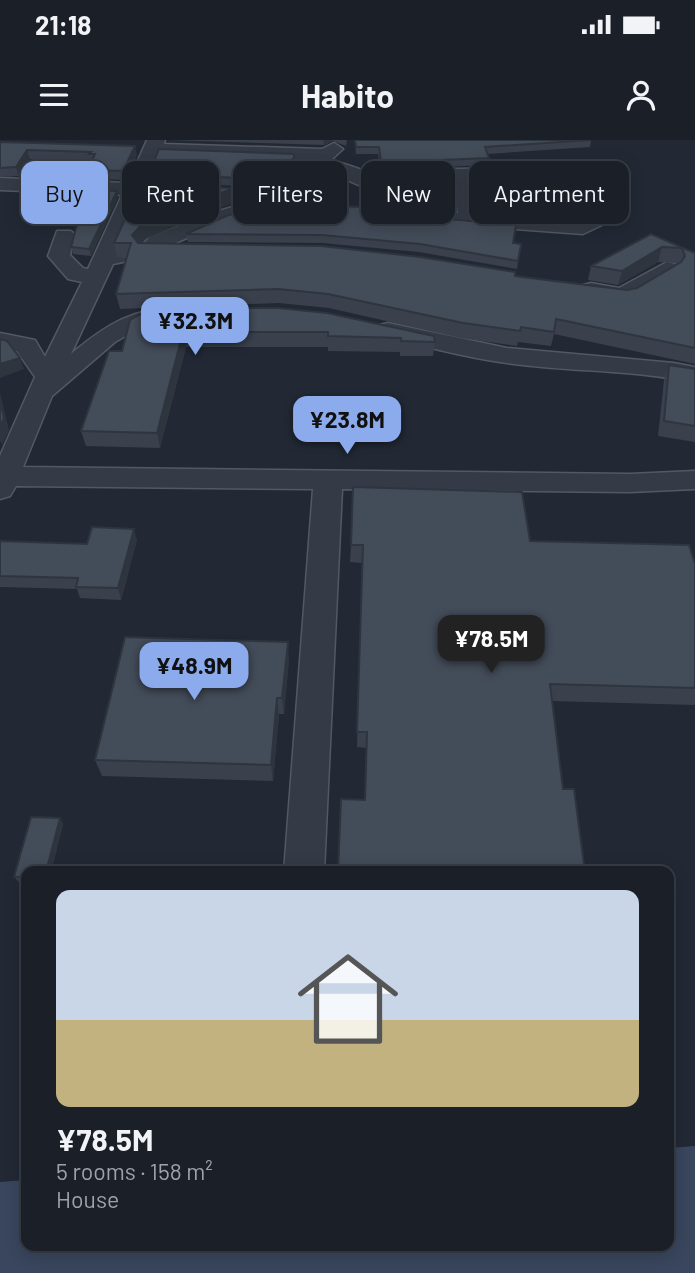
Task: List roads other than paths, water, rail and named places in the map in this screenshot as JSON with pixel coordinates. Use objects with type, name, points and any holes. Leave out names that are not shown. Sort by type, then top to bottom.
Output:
[{"type":"street","points":[[319,161],[344,140]]},
{"type":"street","points":[[149,146],[323,158],[337,170],[363,176],[376,186],[375,213],[469,220],[583,228],[595,221],[577,173],[462,173],[469,220]]},
{"type":"street","points":[[0,184],[122,188]]},
{"type":"street","points":[[64,234],[60,256],[76,274],[99,269],[149,250],[158,242],[233,213]]},
{"type":"street","points":[[122,219],[2,480],[630,483],[695,480]]},
{"type":"street","points":[[149,250],[189,251]]},
{"type":"street","points":[[571,287],[623,295],[667,269]]},
{"type":"street","points":[[44,385],[106,337],[135,320],[203,315]]},
{"type":"street","points":[[369,326],[473,350],[525,358],[635,365],[695,375]]},
{"type":"street","points":[[0,340],[26,345],[44,385]]},
{"type":"street","points":[[304,866],[328,480]]},
{"type":"water","points":[[695,1146],[695,1273],[0,1273],[0,1182],[21,1180],[21,1251],[674,1251],[674,1148]]}]
